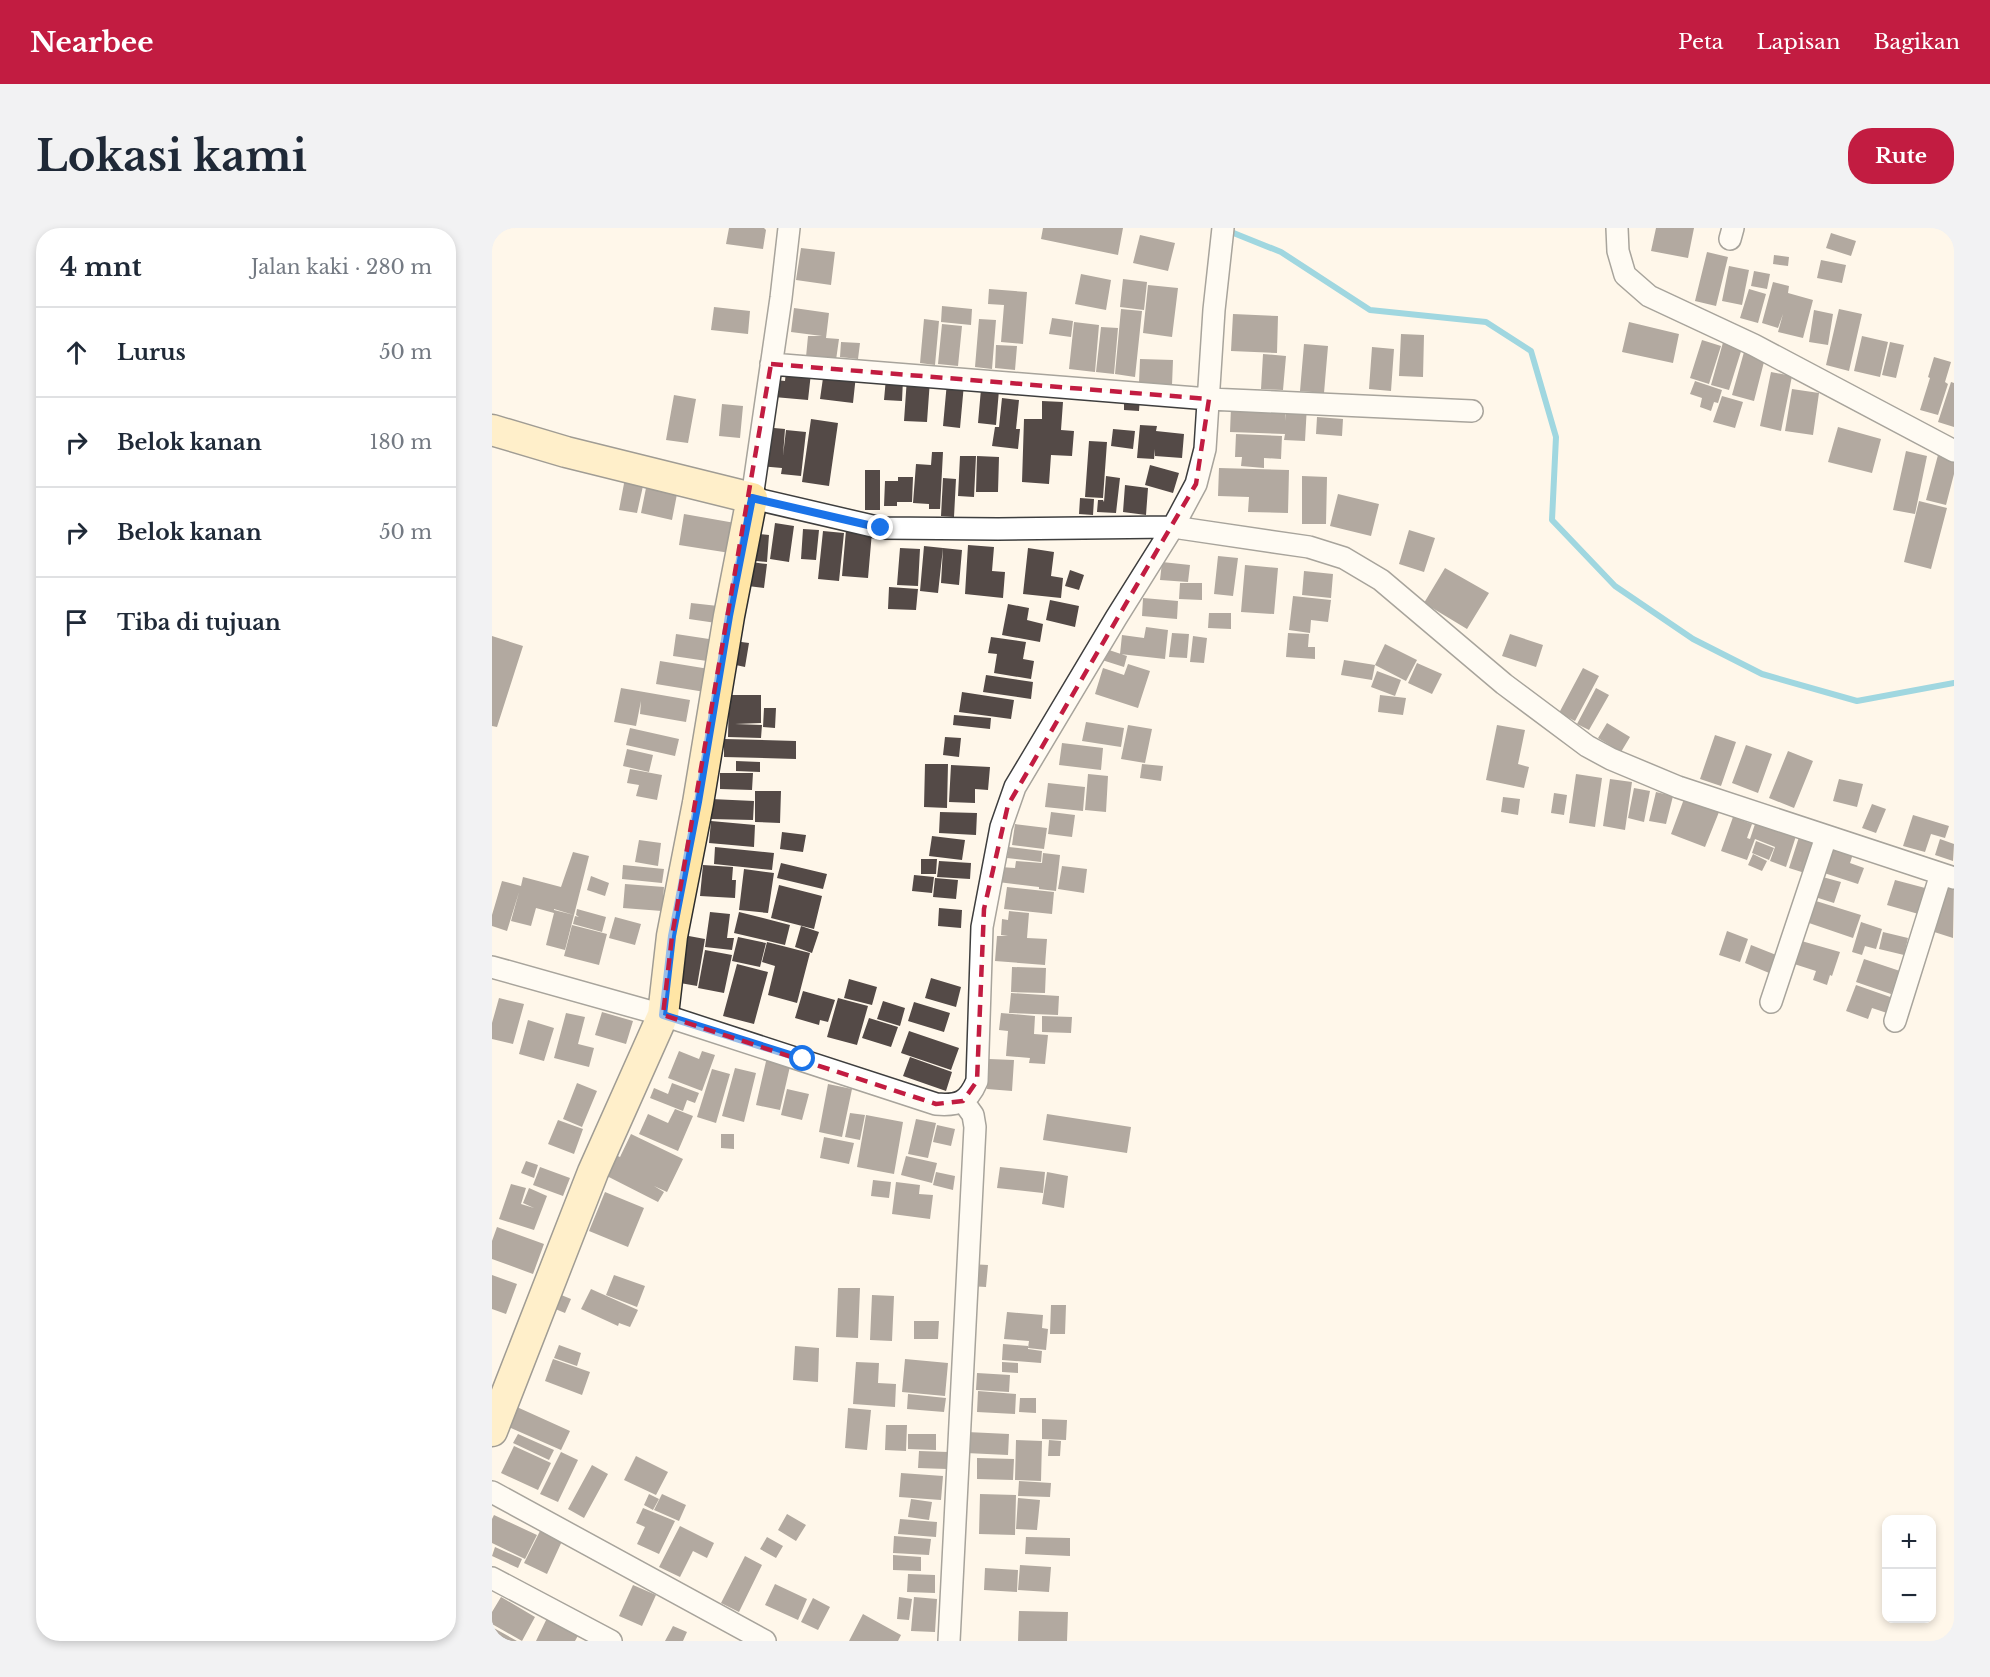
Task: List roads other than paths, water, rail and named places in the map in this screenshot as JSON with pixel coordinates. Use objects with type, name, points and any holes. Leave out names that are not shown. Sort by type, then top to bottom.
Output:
[{"type":"street","points":[[492,1431],[597,1165],[663,1015],[672,936],[752,498],[789,228]]},
{"type":"street","points":[[1617,228],[1618,251],[1625,275],[1649,296],[1754,345],[1954,451]]},
{"type":"street","points":[[492,967],[663,1015],[936,1104],[950,1105],[963,1101],[971,1094],[977,1081],[984,909],[1001,827],[1021,777],[1173,527],[1196,484],[1205,448],[1214,310],[1222,238]]},
{"type":"street","points":[[771,364],[1209,399],[1472,411]]},
{"type":"street","points":[[492,430],[566,452],[881,528],[1173,527],[1310,547],[1344,558],[1381,580],[1470,657],[1587,746],[1611,759],[1678,787],[1948,876],[1895,1021]]},
{"type":"street","points":[[1771,1002],[1826,837]]},
{"type":"street","points":[[949,1641],[975,1127],[973,1115],[963,1101]]},
{"type":"street","points":[[492,1492],[740,1635],[765,1641]]},
{"type":"street","points":[[492,1578],[611,1641]]},
{"type":"waterway","points":[[1226,230],[1281,252],[1370,310],[1486,322],[1531,351],[1556,437],[1552,520],[1615,586],[1693,639],[1762,674],[1857,701],[1954,683]]}]
